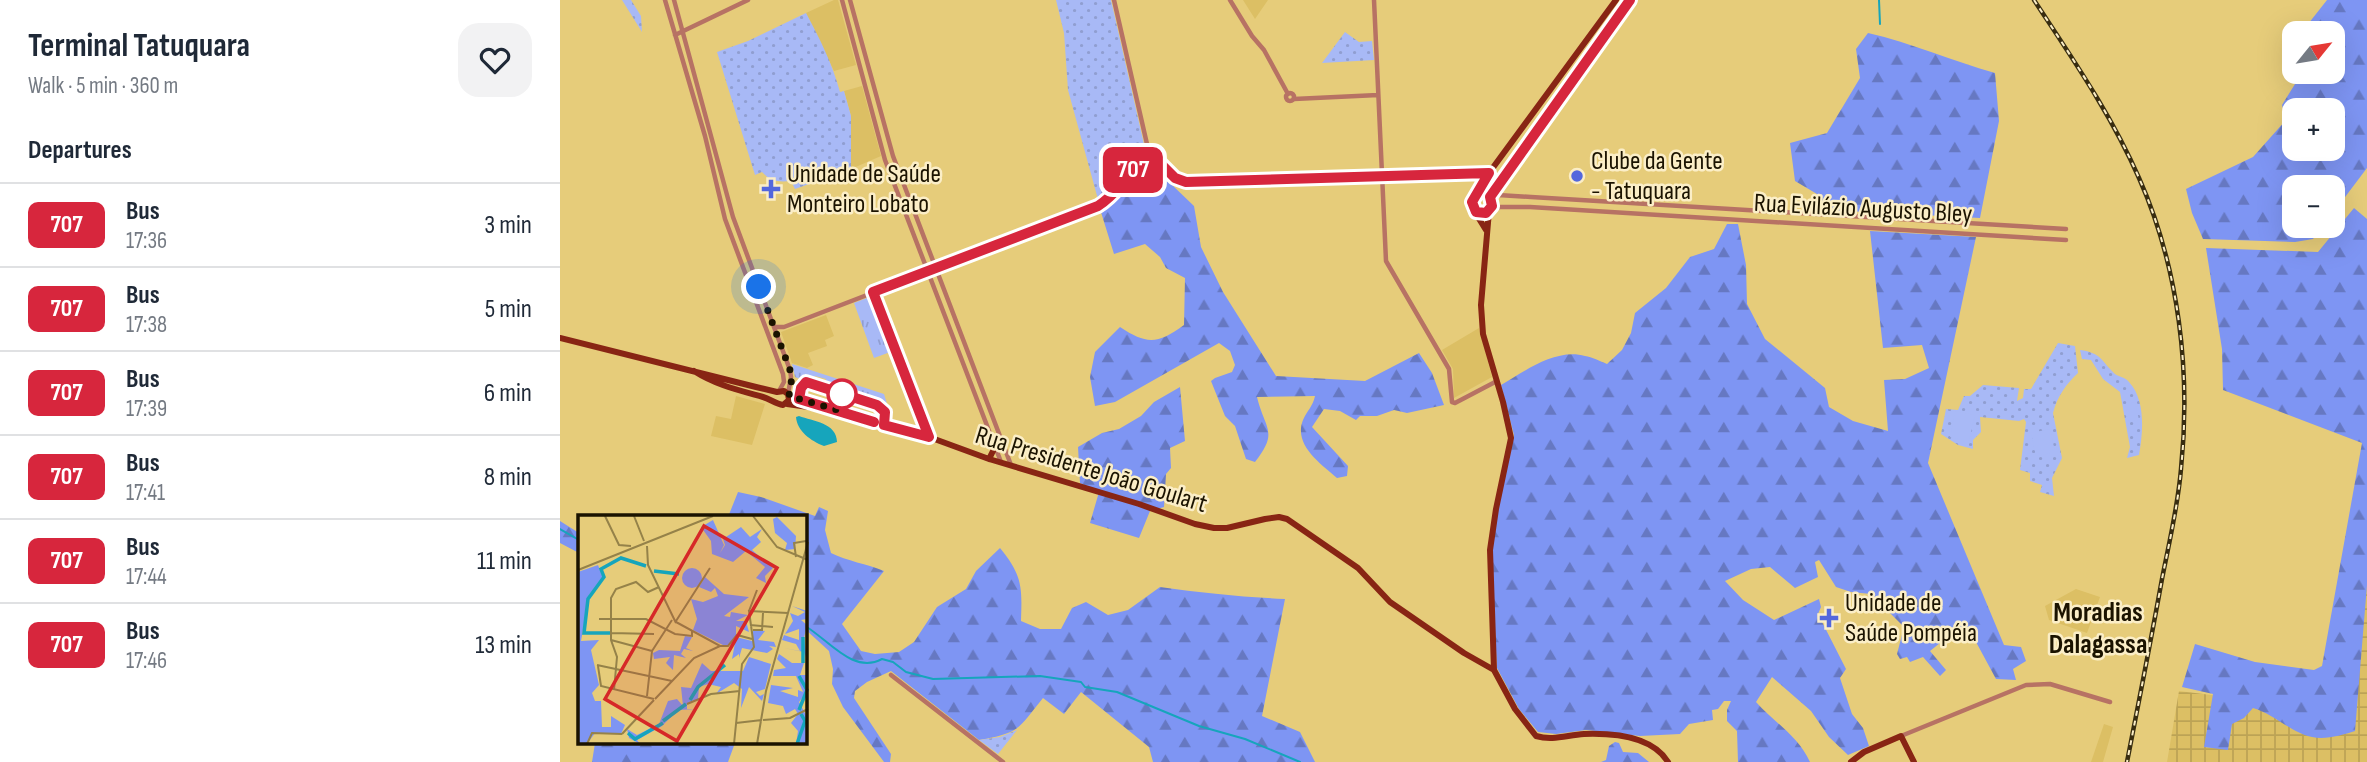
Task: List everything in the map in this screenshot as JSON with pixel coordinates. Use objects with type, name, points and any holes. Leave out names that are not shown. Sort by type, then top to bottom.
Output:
[{"type":"main road","points":[[1487,235],[1472,202],[1489,173],[1616,0]]},
{"type":"main road","points":[[1630,0],[1494,195],[1490,210],[1481,313],[1487,350],[1511,438],[1490,550],[1494,670],[1515,709],[1536,736],[1553,739],[1584,734],[1620,736],[1645,742],[1656,748],[1668,762]]},
{"type":"main road","points":[[1477,194],[1494,195]]},
{"type":"main road","points":[[1476,212],[1483,214],[1490,210]]},
{"type":"main road","name":"Rua Presidente João Goulart","points":[[560,338],[778,391],[788,398],[824,410],[841,411],[929,437],[1001,463],[1139,503],[1195,524],[1227,528],[1265,519],[1287,519],[1358,568],[1390,602],[1464,653],[1494,670]]},
{"type":"main road","name":"Rua Presidente João Goulart","points":[[694,371],[712,383],[781,405],[788,398]]},
{"type":"main road","points":[[775,401],[778,391]]},
{"type":"main road","points":[[989,459],[995,447]]},
{"type":"main road","points":[[1852,762],[1864,752],[1901,736],[1914,762]]},
{"type":"street","points":[[665,0],[705,136],[725,219],[783,374],[784,382],[778,391]]},
{"type":"street","points":[[674,0],[733,217],[792,377],[788,398]]},
{"type":"street","points":[[675,35],[748,0]]},
{"type":"street","points":[[842,0],[885,160],[1001,463]]},
{"type":"street","points":[[850,0],[893,156],[1011,465]]},
{"type":"street","points":[[1114,0],[1147,144],[1152,155],[1175,178],[1186,182],[1489,173]]},
{"type":"street","points":[[1230,0],[1264,50],[1288,94],[1292,94],[1294,99],[1378,96]]},
{"type":"street","points":[[1374,0],[1387,261],[1450,369],[1452,402],[1455,403],[1497,380]]},
{"type":"street","points":[[774,327],[784,327],[1098,206],[1109,200],[1133,170],[1152,155]]},
{"type":"street","name":"Rua Evilázio Augusto Bley","points":[[1494,195],[2066,229]]},
{"type":"street","name":"Rua Evilázio Augusto Bley","points":[[1490,210],[1500,207],[1544,208],[2066,240]]},
{"type":"street","points":[[759,307],[765,304]]},
{"type":"street","points":[[891,675],[1003,762]]},
{"type":"street","points":[[1901,736],[2026,685],[2050,684],[2109,702]]},
{"type":"shaded area","points":[[838,0],[856,65],[834,71],[806,13]]},
{"type":"shaded area","points":[[1243,0],[1268,0],[1255,19]]},
{"type":"shaded area","points":[[862,86],[881,156],[851,169],[851,116],[844,91]]},
{"type":"shaded area","points":[[826,315],[834,336],[825,340],[827,346],[808,353],[813,365],[807,368],[792,363],[781,332]]},
{"type":"shaded area","points":[[1479,328],[1492,377],[1454,398],[1453,369],[1442,350]]},
{"type":"shaded area","points":[[736,396],[765,404],[752,445],[711,436],[716,416],[731,419]]},
{"type":"shaded area","points":[[796,417],[829,427],[837,442],[824,446],[810,438],[799,427]]},
{"type":"shaded area","points":[[2367,514],[2367,762],[2167,762],[2179,691],[2356,713]]},
{"type":"shaded area","points":[[2076,589],[2100,597],[2087,633],[2049,620],[2045,606]]},
{"type":"shaded area","points":[[2104,724],[2113,727],[2103,762],[2091,762]]},
{"type":"green space","points":[[622,0],[631,0],[641,16],[642,32]]},
{"type":"green space","points":[[1056,0],[1111,0],[1146,153],[1133,163],[1099,203],[1068,90],[1064,33]]},
{"type":"green space","points":[[2327,0],[2367,0],[2367,168],[2345,197],[2345,175],[2282,175],[2282,238],[2313,239],[2295,242],[2203,239],[2186,189],[2253,157],[2282,124],[2282,161],[2345,161],[2345,98],[2286,98],[2295,84],[2345,84],[2345,21],[2310,21]]},
{"type":"green space","points":[[806,13],[825,51],[840,92],[844,91],[851,116],[851,169],[795,189],[791,181],[775,181],[762,172],[755,175],[717,52],[748,41]]},
{"type":"green space","points":[[1345,32],[1359,42],[1372,41],[1374,60],[1322,63]]},
{"type":"green space","points":[[1868,33],[1995,73],[1999,121],[1980,218],[1826,210],[1817,194],[1795,181],[1790,143],[1827,133],[1860,78],[1856,49]]},
{"type":"green space","points":[[1140,169],[1170,183],[1194,206],[1201,247],[1223,292],[1276,376],[1365,381],[1419,353],[1432,373],[1444,405],[1407,413],[1394,410],[1377,416],[1360,416],[1356,420],[1340,411],[1324,409],[1312,427],[1348,466],[1347,476],[1337,478],[1310,453],[1302,438],[1303,420],[1315,396],[1257,397],[1268,430],[1267,443],[1255,462],[1246,459],[1235,426],[1225,416],[1211,381],[1232,372],[1235,365],[1230,351],[1219,343],[1115,402],[1095,406],[1090,377],[1095,352],[1120,327],[1138,337],[1152,340],[1167,336],[1184,325],[1185,278],[1166,268],[1160,257],[1145,244],[1114,254],[1100,209],[1118,199]]},
{"type":"green space","points":[[2354,208],[2367,219],[2367,585],[2355,731],[2328,737],[2312,737],[2253,708],[2244,718],[2232,724],[2228,750],[2204,747],[2213,694],[2182,687],[2195,644],[2255,662],[2314,670],[2322,666],[2362,443],[2223,390],[2222,349],[2206,248],[2318,252],[2329,238],[2345,238],[2345,219]]},
{"type":"green space","points":[[1727,224],[1738,224],[1746,265],[1747,304],[1765,339],[1825,388],[1829,407],[1853,421],[1888,431],[1884,380],[1905,379],[1929,368],[1922,345],[1883,348],[1870,231],[1976,237],[1928,463],[2004,645],[2021,647],[2026,661],[2013,669],[2016,680],[1996,679],[1969,629],[1955,631],[1930,651],[1946,670],[1940,676],[1923,657],[1910,662],[1907,657],[1900,659],[1897,654],[1904,627],[1871,594],[1836,587],[1819,560],[1815,562],[1818,577],[1795,588],[1770,567],[1751,569],[1725,581],[1743,600],[1774,620],[1819,599],[1821,607],[1818,614],[1846,669],[1840,678],[1852,714],[1863,728],[1869,746],[1848,755],[1829,737],[1811,711],[1772,677],[1756,702],[1793,737],[1810,762],[1738,762],[1737,731],[1727,721],[1727,710],[1731,701],[1724,701],[1718,709],[1712,710],[1713,720],[1689,724],[1680,734],[1640,736],[1586,730],[1556,734],[1538,732],[1519,709],[1497,668],[1491,558],[1497,511],[1514,435],[1501,385],[1541,362],[1563,355],[1574,354],[1607,364],[1622,350],[1631,333],[1635,313],[1666,288],[1690,257],[1714,249]]},
{"type":"green space","points":[[872,296],[893,351],[874,358],[854,303]]},
{"type":"green space","points":[[2058,343],[2075,346],[2078,373],[2062,391],[2053,413],[2062,458],[2052,478],[2054,496],[2040,492],[2042,485],[2030,481],[2030,473],[2020,470],[2026,422],[2024,419],[2019,421],[1980,417],[1981,432],[1973,440],[1973,449],[1958,445],[1941,434],[1946,409],[1958,410],[1964,396],[1970,396],[1983,385],[2019,388],[2017,401],[2023,398],[2024,389],[2031,389]]},
{"type":"green space","points":[[2080,350],[2097,355],[2134,389],[2142,417],[2139,455],[2127,458],[2130,447],[2120,392],[2103,379],[2091,360],[2082,359]]},
{"type":"green space","points":[[792,364],[884,394],[893,423],[886,422],[887,413],[882,404],[824,386],[826,379],[815,376],[813,384],[795,377]]},
{"type":"green space","points":[[1180,387],[1185,441],[1170,448],[1171,468],[1166,474],[1164,507],[1150,511],[1139,538],[1090,523],[1099,492],[1080,483],[1078,447],[1102,433],[1119,429],[1141,416],[1154,402]]},
{"type":"green space","points":[[2135,402],[2139,420],[2129,422],[2125,405]]},
{"type":"green space","points":[[1955,411],[1975,415],[1969,441],[1950,437]]},
{"type":"green space","points":[[2050,429],[2055,452],[2036,456],[2031,433]]},
{"type":"green space","points":[[738,492],[815,516],[819,507],[828,511],[825,530],[831,553],[884,571],[842,624],[861,651],[875,654],[899,652],[914,642],[937,607],[966,589],[976,571],[1000,548],[1020,583],[1021,621],[1040,629],[1061,629],[1072,608],[1086,602],[1108,615],[1128,610],[1160,587],[1285,599],[1262,716],[1300,732],[1315,762],[1153,762],[1149,747],[1081,692],[1064,714],[1043,698],[1011,732],[979,740],[891,671],[867,682],[855,691],[854,698],[891,754],[890,762],[884,762],[843,707],[832,684],[833,669],[829,651],[807,631],[807,515],[729,515]]},
{"type":"green space","points":[[560,521],[578,532],[578,552],[560,543]]},
{"type":"green space","points":[[1017,730],[998,754],[979,740],[1000,737]]},
{"type":"green space","points":[[1615,742],[1619,743],[1623,752],[1638,753],[1649,762],[1601,762],[1606,760],[1609,746]]},
{"type":"green space","points":[[595,744],[735,744],[728,762],[592,762]]},
{"type":"waterway","points":[[1879,0],[1880,24]]},
{"type":"waterway","points":[[560,529],[578,539]]},
{"type":"waterway","points":[[807,627],[851,659],[871,663],[882,659],[893,662],[906,672],[933,679],[1040,676],[1081,682],[1085,687],[1117,692],[1199,726],[1245,739],[1300,762]]},
{"type":"railway","points":[[2034,0],[2103,109],[2139,178],[2164,248],[2179,321],[2184,395],[2180,483],[2127,762]]},
{"type":"bus line","name":"707","points":[[874,422],[799,399],[802,385],[806,382],[877,405],[885,412],[884,425],[929,437],[873,292],[1098,206],[1109,200],[1138,165],[1152,155],[1175,178],[1186,182],[1489,173],[1472,202],[1476,212],[1486,213],[1492,206],[1490,197],[1630,0]]},
{"type":"place","name":"Clube da Gente - Tatuquara","points":[[1577,176]]},
{"type":"place","name":"Unidade de Saúde Monteiro Lobato","points":[[771,189]]},
{"type":"place","name":"Unidade de Saúde Pompéia","points":[[1829,618]]},
{"type":"district","name":"Moradias Dalagassa","points":[[2098,628]]},
{"type":"route","points":[[759,287],[792,377],[789,396],[841,411],[842,394]]}]
